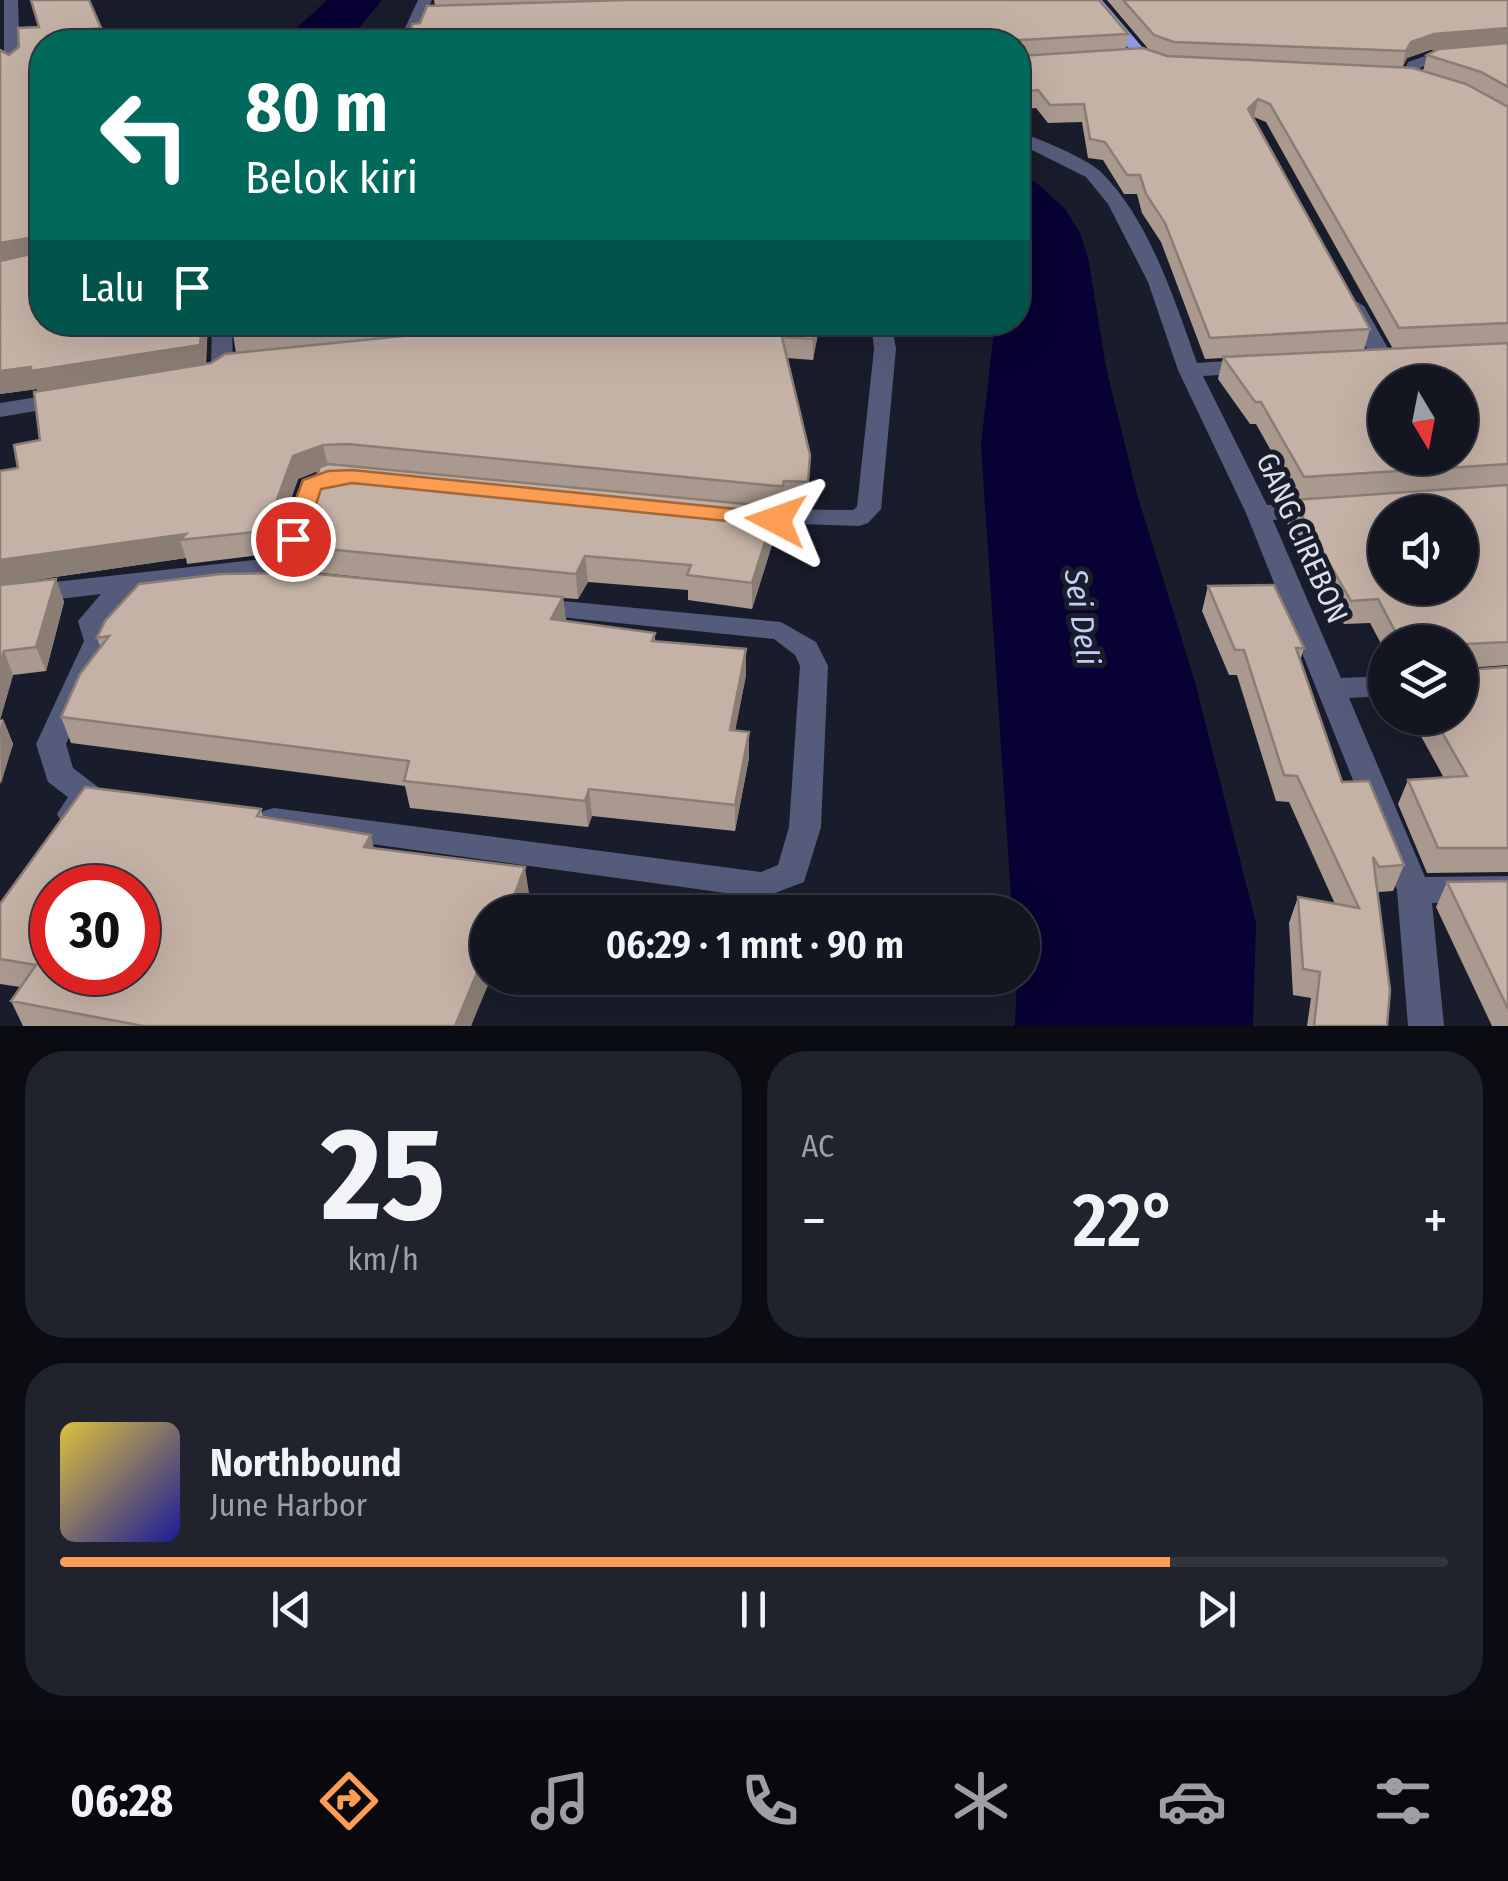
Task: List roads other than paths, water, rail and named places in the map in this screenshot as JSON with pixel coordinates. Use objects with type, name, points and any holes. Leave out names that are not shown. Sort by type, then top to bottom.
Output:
[{"type":"main road","points":[[1095,0],[1144,58],[1181,68]]},
{"type":"street","points":[[11,0],[12,64]]},
{"type":"street","points":[[406,30],[423,8],[440,15]]},
{"type":"street","points":[[1410,78],[1413,65],[1431,58],[1508,52]]},
{"type":"street","points":[[1126,60],[1144,58]]},
{"type":"street","name":"GANG CIREBON","points":[[1030,142],[1092,173],[1116,202],[1158,282],[1189,370],[1258,513],[1414,890],[1426,1026]]},
{"type":"street","points":[[1347,292],[1382,359]]},
{"type":"street","points":[[183,381],[216,374],[232,365],[225,335]]},
{"type":"street","points":[[717,515],[860,518],[868,509],[885,350],[883,335]]},
{"type":"street","points":[[1189,370],[1286,364]]},
{"type":"street","points":[[0,410],[91,396]]},
{"type":"street","points":[[0,597],[270,566],[288,554],[311,485],[328,478],[371,478]]},
{"type":"street","points":[[1258,513],[1354,507]]},
{"type":"street","points":[[126,800],[87,794],[59,774],[51,744],[98,641],[92,622],[107,602],[228,586],[296,585]]},
{"type":"street","points":[[241,815],[762,885],[792,873],[805,828],[814,666],[794,638],[780,632],[508,604]]},
{"type":"street","points":[[1332,689],[1368,687]]},
{"type":"street","points":[[54,840],[87,794]]},
{"type":"street","points":[[1414,890],[1508,888]]},
{"type":"water","points":[[327,0],[382,0],[357,30],[295,30]]},
{"type":"water","name":"Sei Deli","points":[[1030,180],[1066,210],[1088,257],[1106,367],[1137,494],[1195,682],[1256,923],[1253,1026],[1015,1026],[1016,995],[1040,995],[1040,895],[1011,895],[981,444],[994,335],[1030,335]]}]
